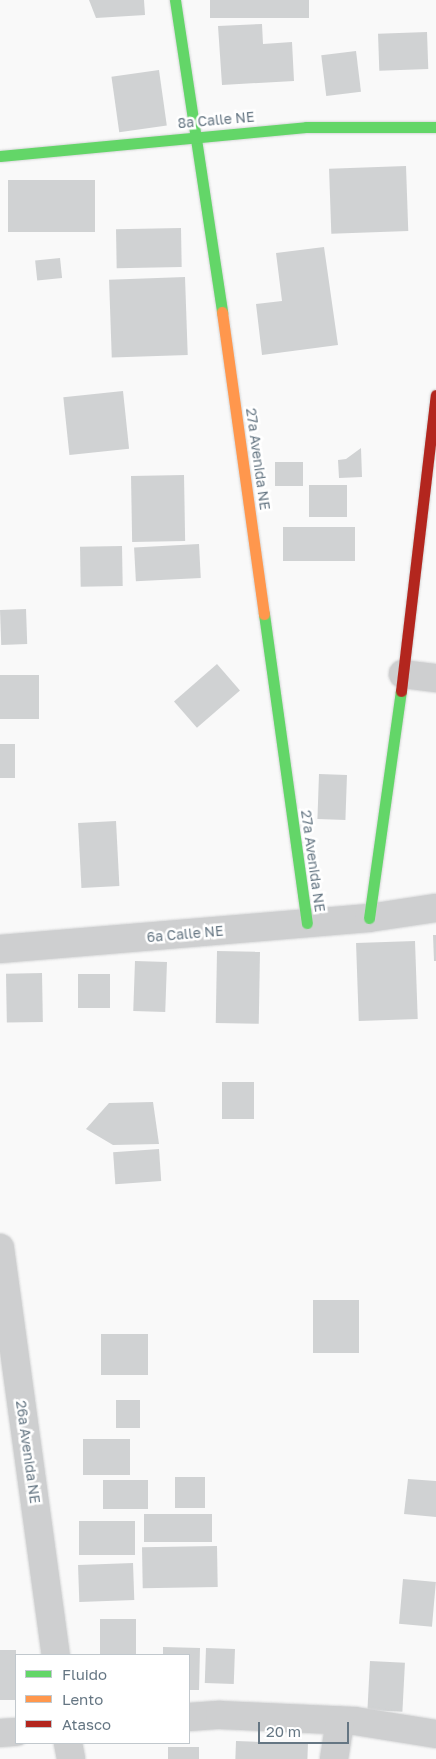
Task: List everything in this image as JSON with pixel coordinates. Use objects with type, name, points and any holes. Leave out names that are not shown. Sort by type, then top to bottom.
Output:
[{"type":"street","name":"27a Avenida NE","points":[[175,0],[198,136],[307,923]]},
{"type":"street","name":"8a Calle NE","points":[[0,156],[306,127],[436,127]]},
{"type":"street","points":[[369,918],[430,490],[436,395]]},
{"type":"street","points":[[404,674],[436,678]]},
{"type":"street","name":"6a Calle NE","points":[[0,949],[369,918],[436,908]]},
{"type":"street","name":"26a Avenida NE","points":[[0,1248],[56,1654]]},
{"type":"street","points":[[190,1717],[220,1714],[340,1720],[436,1734]]},
{"type":"street","points":[[334,1759],[340,1720]]},
{"type":"street","points":[[0,1734],[15,1732]]},
{"type":"street","points":[[68,1744],[70,1759]]},
{"type":"building","points":[[89,0],[144,0],[145,15],[96,18]]},
{"type":"building","points":[[210,0],[309,0],[309,18],[210,18]]},
{"type":"building","points":[[262,24],[263,44],[292,42],[294,81],[222,85],[218,26]]},
{"type":"building","points":[[427,32],[428,69],[379,71],[378,34]]},
{"type":"building","points":[[356,51],[361,92],[326,96],[321,55]]},
{"type":"building","points":[[159,70],[167,125],[119,132],[111,77]]},
{"type":"building","points":[[406,166],[408,231],[331,234],[329,169]]},
{"type":"building","points":[[8,180],[95,180],[95,232],[8,232]]},
{"type":"building","points":[[181,228],[182,267],[117,268],[116,229]]},
{"type":"building","points":[[324,247],[338,345],[262,355],[256,304],[282,301],[276,253]]},
{"type":"building","points":[[60,258],[62,278],[37,281],[35,261]]},
{"type":"building","points":[[185,277],[188,355],[112,358],[109,280]]},
{"type":"building","points":[[123,391],[129,449],[69,455],[63,397]]},
{"type":"building","points":[[361,448],[362,477],[339,478],[338,460],[346,459]]},
{"type":"building","points":[[275,462],[303,462],[303,486],[275,486]]},
{"type":"building","points":[[184,475],[185,541],[132,542],[131,476]]},
{"type":"building","points":[[309,485],[347,485],[347,517],[309,517]]},
{"type":"building","points":[[283,527],[355,527],[355,561],[283,561]]},
{"type":"building","points":[[199,544],[201,578],[136,581],[134,547]]},
{"type":"building","points":[[122,546],[123,586],[81,587],[80,547]]},
{"type":"building","points":[[26,609],[27,644],[1,645],[0,610]]},
{"type":"building","points":[[217,664],[240,690],[197,728],[174,701]]},
{"type":"building","points":[[0,675],[39,675],[39,719],[0,719]]},
{"type":"building","points":[[0,744],[15,744],[15,778],[0,778]]},
{"type":"building","points":[[319,774],[347,775],[345,820],[317,819]]},
{"type":"building","points":[[116,821],[119,886],[81,888],[78,823]]},
{"type":"building","points":[[433,935],[436,935],[436,961],[434,961]]},
{"type":"building","points":[[415,941],[418,1019],[359,1021],[356,943]]},
{"type":"building","points":[[217,951],[260,952],[259,1024],[216,1023]]},
{"type":"building","points":[[135,961],[167,962],[165,1012],[133,1011]]},
{"type":"building","points":[[42,973],[43,1022],[7,1023],[6,974]]},
{"type":"building","points":[[78,974],[110,974],[110,1008],[78,1008]]},
{"type":"building","points":[[222,1082],[254,1082],[254,1119],[222,1119]]},
{"type":"building","points":[[153,1102],[159,1144],[113,1145],[86,1129],[109,1103]]},
{"type":"building","points":[[159,1149],[161,1181],[115,1184],[113,1152]]},
{"type":"building","points":[[313,1300],[359,1300],[359,1353],[313,1353]]},
{"type":"building","points":[[101,1334],[148,1334],[148,1375],[101,1375]]},
{"type":"building","points":[[116,1400],[140,1400],[140,1428],[116,1428]]},
{"type":"building","points":[[83,1439],[130,1439],[130,1475],[83,1475]]},
{"type":"building","points":[[175,1477],[205,1477],[205,1508],[175,1508]]},
{"type":"building","points":[[408,1479],[436,1481],[436,1517],[404,1514]]},
{"type":"building","points":[[103,1480],[148,1480],[148,1509],[103,1509]]},
{"type":"building","points":[[144,1514],[212,1514],[212,1542],[144,1542]]},
{"type":"building","points":[[79,1521],[135,1521],[135,1555],[79,1555]]},
{"type":"building","points":[[217,1546],[218,1587],[143,1588],[142,1547]]},
{"type":"building","points":[[133,1563],[134,1600],[79,1602],[78,1565]]},
{"type":"building","points":[[403,1579],[436,1582],[432,1627],[399,1624]]},
{"type":"building","points":[[100,1619],[136,1619],[136,1654],[100,1654]]},
{"type":"building","points":[[163,1647],[200,1648],[199,1690],[190,1690],[190,1654],[163,1654]]},
{"type":"building","points":[[206,1648],[235,1649],[234,1684],[205,1683]]},
{"type":"building","points":[[0,1650],[16,1650],[15,1700],[0,1700]]},
{"type":"building","points":[[370,1661],[405,1663],[402,1712],[367,1710]]},
{"type":"building","points":[[236,1741],[308,1744],[307,1759],[235,1759]]},
{"type":"building","points":[[168,1747],[199,1747],[199,1759],[168,1759]]},
{"type":"traffic: fast","points":[[175,0],[222,312]]},
{"type":"traffic: fast","points":[[0,156],[306,127],[436,127]]},
{"type":"traffic: fast","points":[[264,614],[307,923]]},
{"type":"traffic: fast","points":[[369,918],[401,691]]},
{"type":"traffic: slow","points":[[222,312],[264,614]]},
{"type":"traffic: jam","points":[[401,691],[436,395]]}]
